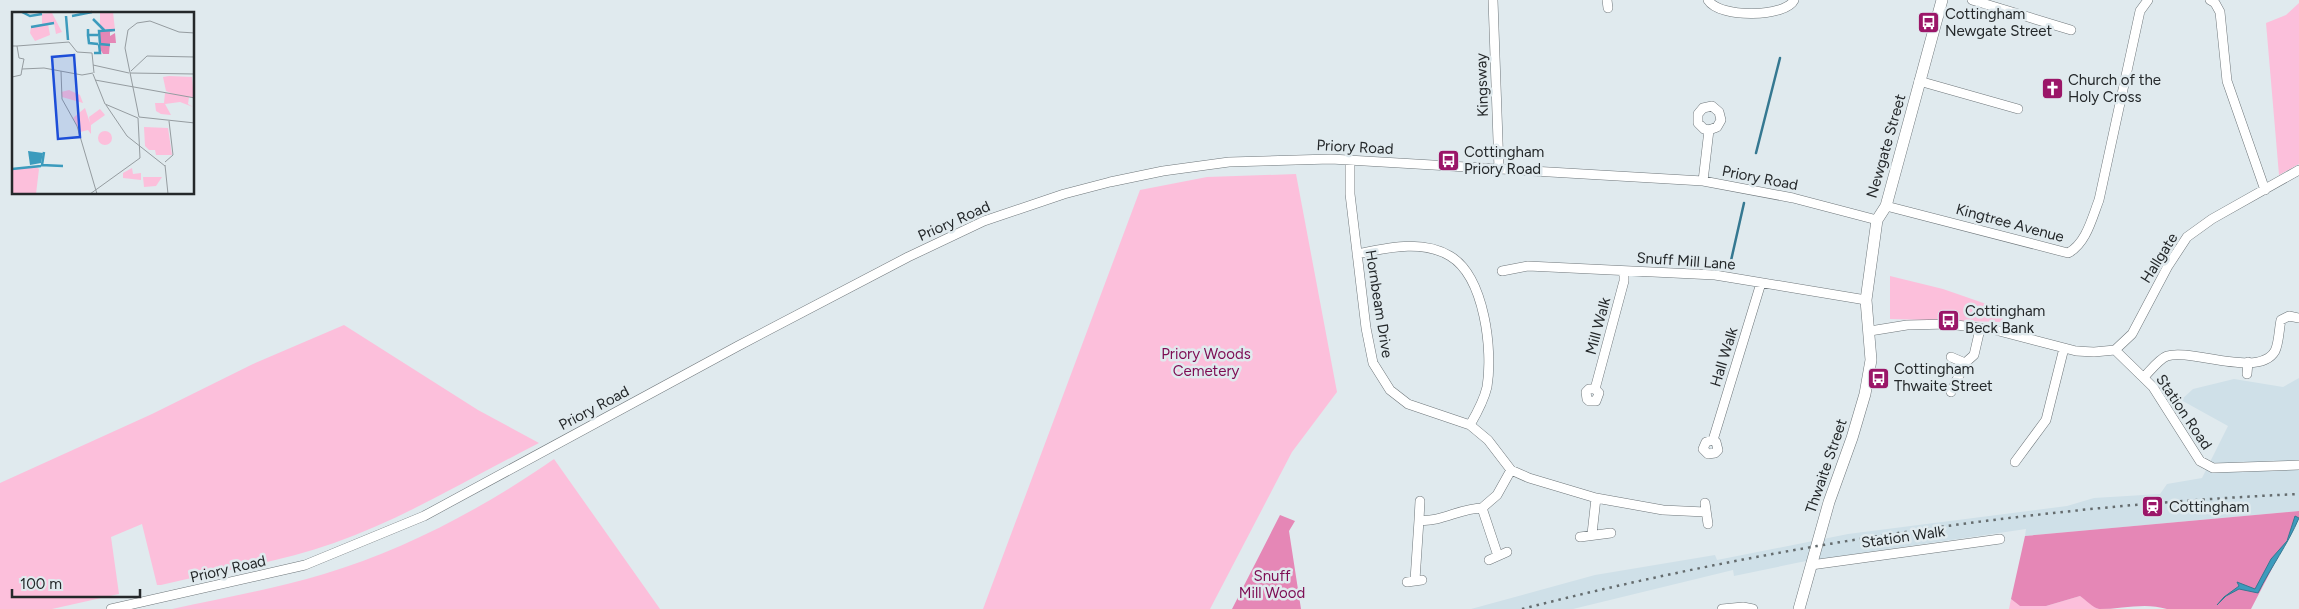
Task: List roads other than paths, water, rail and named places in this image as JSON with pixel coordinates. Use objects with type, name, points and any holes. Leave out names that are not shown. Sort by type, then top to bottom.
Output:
[{"type":"main road","name":"Newgate Street","points":[[1870,331],[1866,300],[1877,220],[1886,206],[1942,0]]},
{"type":"main road","name":"Thwaite Street","points":[[1799,609],[1829,502],[1852,438],[1865,394],[1872,360],[1870,331]]},
{"type":"street","name":"Kingsway","points":[[1492,0],[1499,169]]},
{"type":"street","points":[[1708,0],[1716,8],[1747,14],[1785,8],[1792,4],[1794,0]]},
{"type":"street","points":[[1972,0],[2072,30]]},
{"type":"street","name":"Kingtree Avenue","points":[[1886,206],[2068,253],[2077,248],[2088,228],[2099,200],[2140,11],[2148,0]]},
{"type":"street","points":[[2210,0],[2215,3],[2220,12],[2227,81],[2265,190]]},
{"type":"street","points":[[1920,81],[2018,109]]},
{"type":"street","points":[[1703,181],[1710,130]]},
{"type":"street","name":"Priory Road","points":[[112,609],[305,565],[424,516],[738,346],[908,257],[984,221],[1064,194],[1163,171],[1239,162],[1300,159],[1350,160],[1703,181],[1793,198],[1877,220]]},
{"type":"street","name":"Hornbeam Drive","points":[[1350,160],[1350,194],[1366,328],[1373,364],[1390,390],[1408,404],[1470,426],[1488,440],[1511,470]]},
{"type":"street","name":"Hallgate","points":[[2115,350],[2132,334],[2168,266],[2187,237],[2212,219],[2299,170]]},
{"type":"street","points":[[1357,254],[1397,247],[1426,247],[1451,256],[1465,271],[1474,286],[1484,316],[1489,366],[1486,388],[1470,426]]},
{"type":"street","name":"Snuff Mill Lane","points":[[1502,271],[1528,266],[1715,275],[1866,300]]},
{"type":"street","name":"Mill Walk","points":[[1595,389],[1624,281],[1624,271]]},
{"type":"street","name":"Hall Walk","points":[[1713,440],[1761,283]]},
{"type":"street","points":[[2144,377],[2165,356],[2182,354],[2222,362],[2259,361],[2269,357],[2276,350],[2280,320],[2289,316],[2299,318]]},
{"type":"street","points":[[1870,331],[1907,325],[1949,324],[1995,330],[2064,348],[2094,352],[2115,350]]},
{"type":"street","points":[[1951,392],[1966,363],[1974,355],[1980,329]]},
{"type":"street","points":[[2015,462],[2046,420],[2064,348]]},
{"type":"street","name":"Station Road","points":[[2115,350],[2144,377],[2161,399],[2200,461],[2213,468],[2299,466]]},
{"type":"street","points":[[1951,356],[1966,363]]},
{"type":"street","points":[[2247,374],[2248,362]]},
{"type":"street","points":[[1419,520],[1428,521],[1471,508],[1482,508],[1497,495],[1511,470],[1596,498],[1663,510],[1705,508],[1708,524]]},
{"type":"street","points":[[1592,534],[1596,498]]},
{"type":"street","points":[[1415,581],[1420,501]]},
{"type":"street","points":[[1482,508],[1502,554],[1489,560]]},
{"type":"street","points":[[1580,537],[1611,533]]},
{"type":"street","name":"Station Walk","points":[[1811,565],[1900,551],[2000,539]]},
{"type":"street","points":[[1722,609],[1744,607],[1753,609]]},
{"type":"water","points":[[2295,516],[2299,518],[2295,528],[2258,593],[2239,589],[2226,596],[2217,605],[2224,597],[2239,586],[2237,582],[2255,589],[2271,559],[2287,541]]},
{"type":"waterway","points":[[1756,153],[1780,58]]},
{"type":"waterway","points":[[1730,265],[1744,203]]},
{"type":"railway","points":[[1522,609],[1714,565],[1810,547],[1908,532],[2103,508],[2299,494]]},
{"type":"place","name":"Cottingham Newgate Street","points":[[1929,23]]},
{"type":"place","name":"Church of the Holy Cross","points":[[2052,89]]},
{"type":"place","name":"Cottingham Priory Road","points":[[1448,161]]},
{"type":"place","name":"Cottingham Beck Bank","points":[[1949,320]]},
{"type":"place","name":"Cottingham Thwaite Street","points":[[1878,378]]},
{"type":"place","name":"Cottingham","points":[[2153,507]]},
{"type":"park label","name":"Priory Woods Cemetery","points":[[1206,362]]},
{"type":"park label","name":"Snuff Mill Wood","points":[[1272,584]]}]
